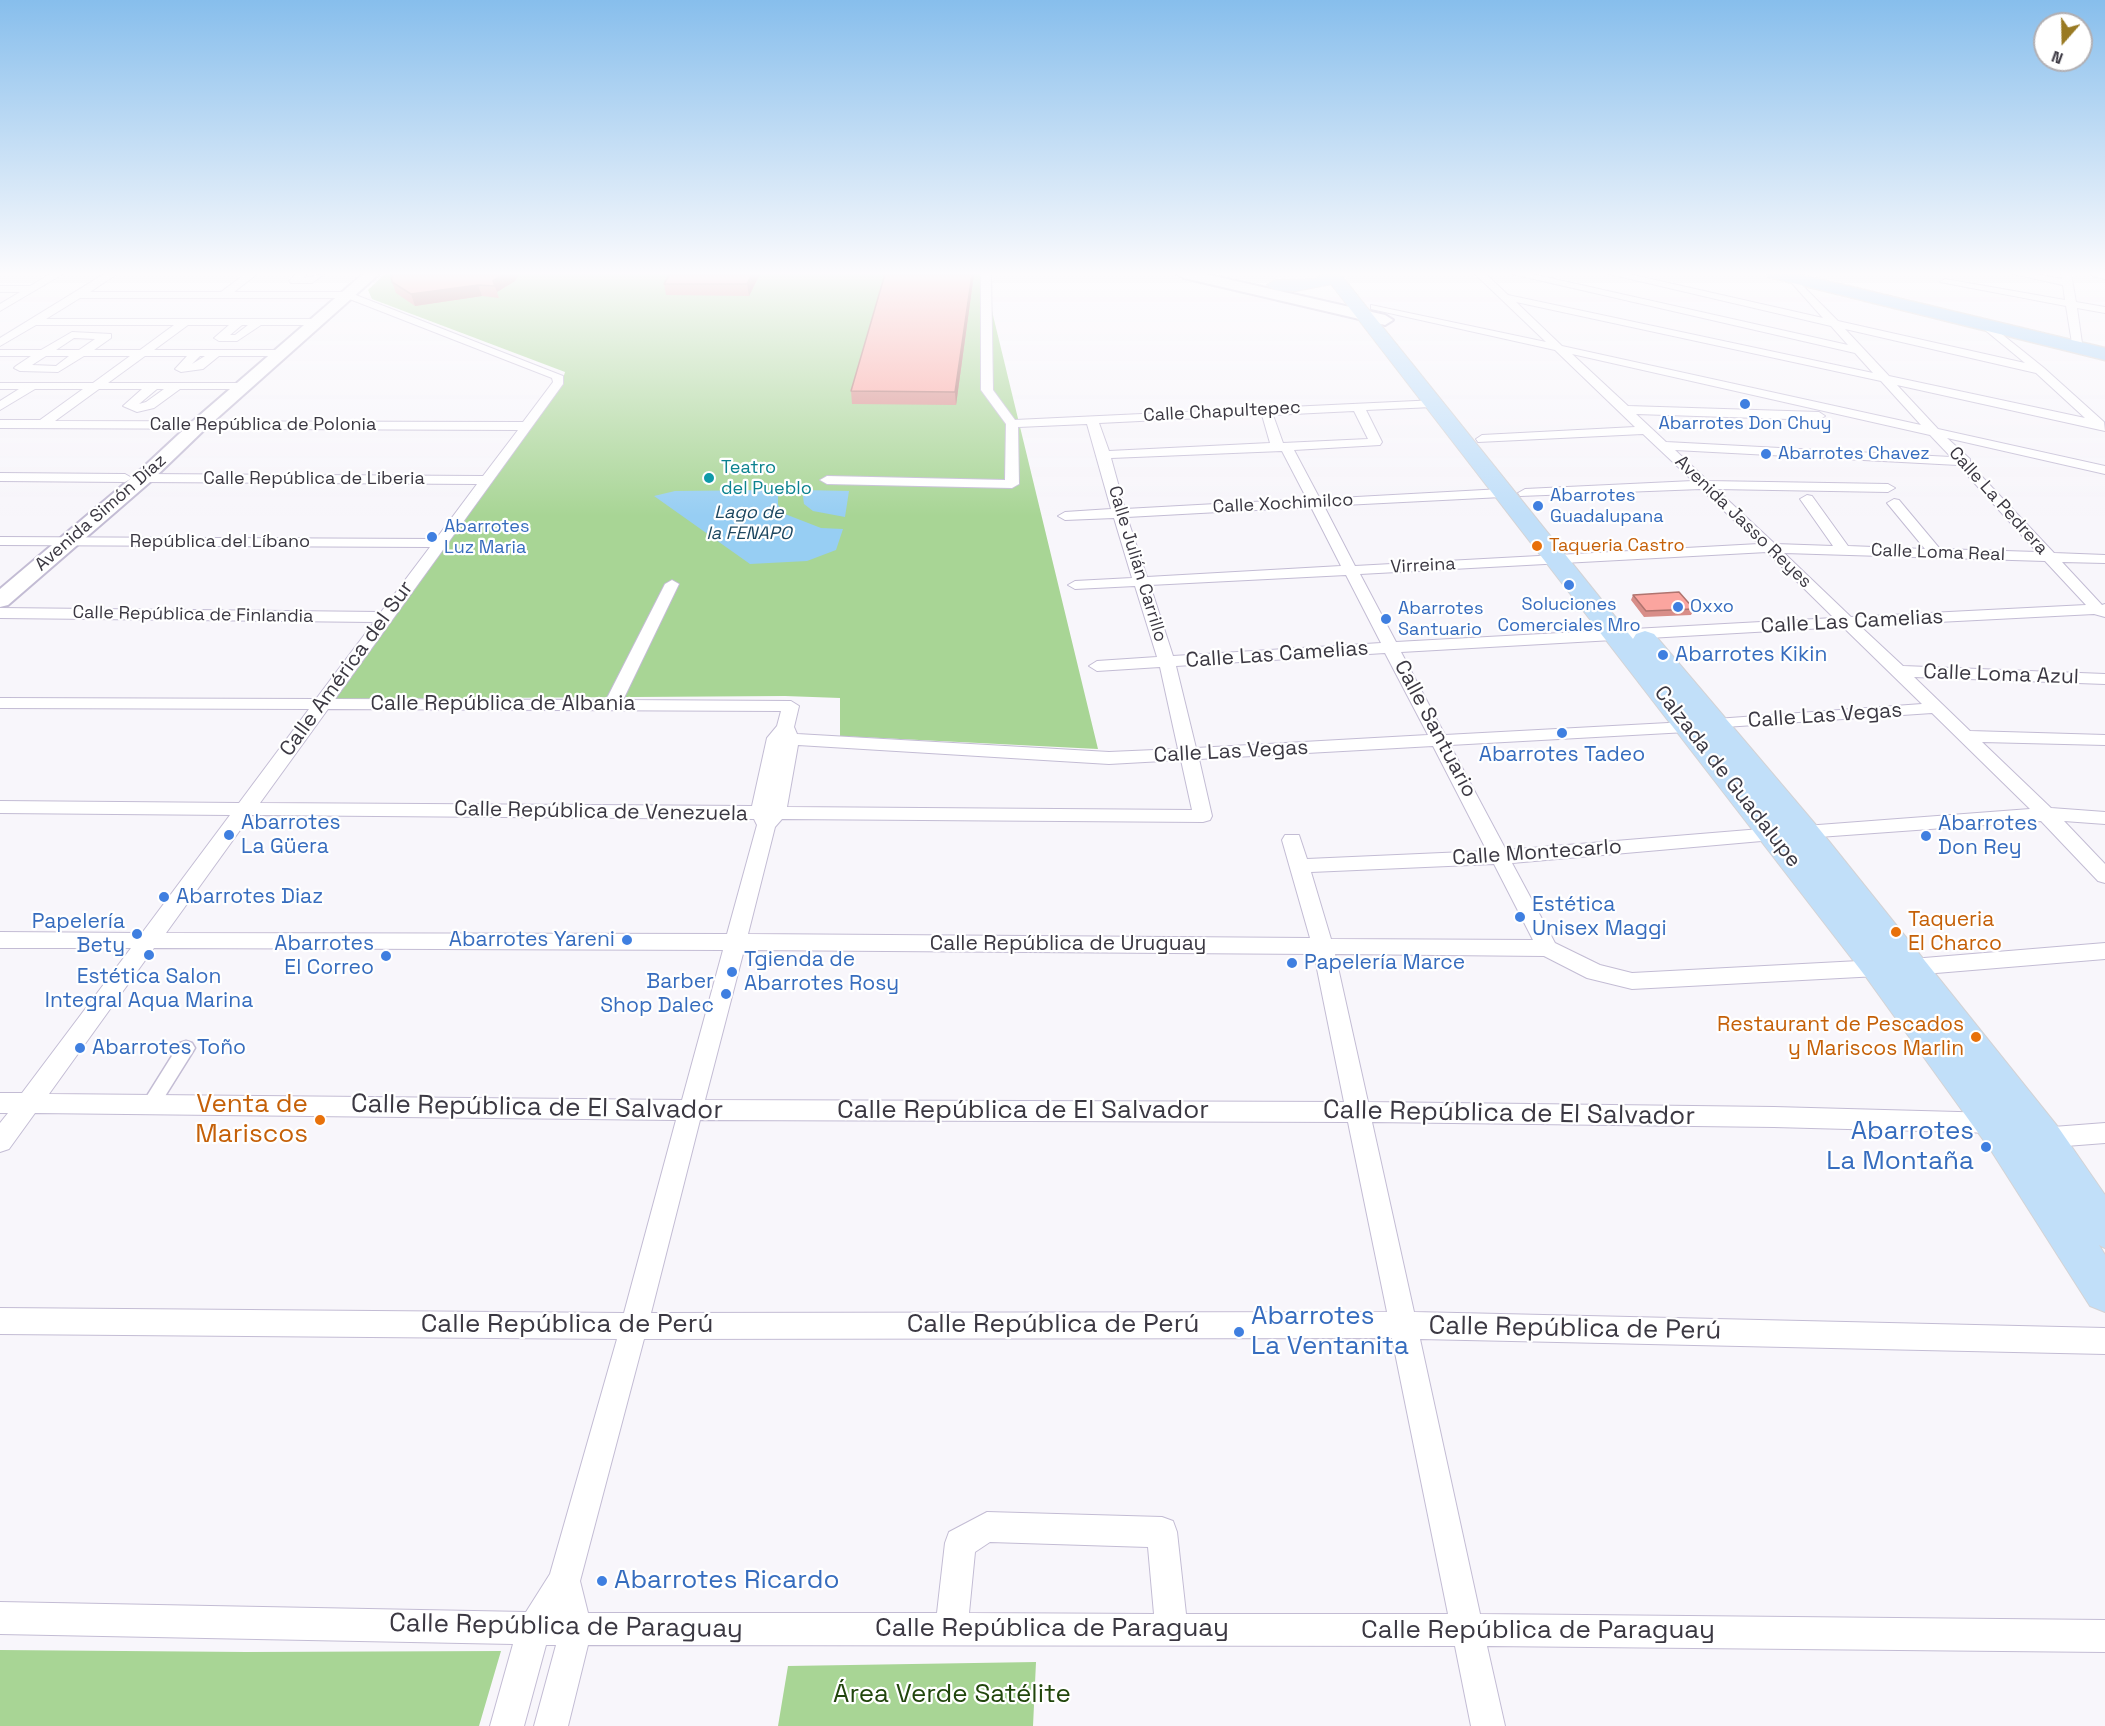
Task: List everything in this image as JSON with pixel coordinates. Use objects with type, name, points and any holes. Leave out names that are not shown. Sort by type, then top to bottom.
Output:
[{"type":"main road","name":"Avenida Simón Díaz","points":[[0,583],[59,541],[134,478],[194,432],[199,425],[279,355]]},
{"type":"main road","name":"Calzada de Guadalupe","points":[[1402,355],[1432,403],[1569,558],[1701,725],[1773,834],[1878,968],[1992,1122],[2105,1292]]},
{"type":"main road","name":"Calzada de Guadalupe","points":[[1404,355],[1482,440],[1513,493]]},
{"type":"main road","name":"Avenida Simón Díaz","points":[[0,600],[59,541]]},
{"type":"main road","name":"Calzada de Guadalupe","points":[[1701,725],[1805,832],[2044,1139],[2105,1229]]},
{"type":"street","points":[[41,355],[20,368],[58,369],[81,355]]},
{"type":"street","points":[[44,423],[141,355]]},
{"type":"street","points":[[195,355],[181,369],[199,367],[214,355]]},
{"type":"street","name":"Calle América del Sur","points":[[0,1142],[558,382],[557,376],[502,355]]},
{"type":"street","points":[[827,480],[1012,484],[1012,424],[987,390],[987,355]]},
{"type":"street","points":[[1555,355],[1822,416],[2105,470]]},
{"type":"street","name":"Avenida Jasso Reyes","points":[[1565,355],[1627,410],[1771,548],[2046,814],[2105,876]]},
{"type":"street","points":[[1582,355],[1942,438],[2105,479]]},
{"type":"street","points":[[1764,355],[2103,427]]},
{"type":"street","name":"Calle La Pedrera","points":[[1863,355],[1965,462],[2047,557],[2102,611]]},
{"type":"street","points":[[1971,355],[2040,370]]},
{"type":"street","points":[[2021,355],[2103,427]]},
{"type":"street","points":[[0,386],[244,386]]},
{"type":"street","points":[[0,406],[33,386]]},
{"type":"street","points":[[154,386],[129,406],[137,408],[150,405],[177,386]]},
{"type":"street","name":"Calle Chapultepec","points":[[1012,424],[1432,403]]},
{"type":"street","name":"Calle Chapultepec","points":[[1104,455],[1376,442],[1358,406]]},
{"type":"street","name":"Calle Santuario","points":[[1266,410],[1283,448],[1316,502],[1547,948]]},
{"type":"street","points":[[1627,410],[1822,416]]},
{"type":"street","name":"Calle Julián Carrillo","points":[[1090,419],[1104,455],[1119,513],[1167,662],[1203,816]]},
{"type":"street","name":"Calle República de Polonia","points":[[0,424],[526,426]]},
{"type":"street","points":[[1482,440],[1647,430]]},
{"type":"street","points":[[1665,446],[1965,462]]},
{"type":"street","name":"Calle República de Liberia","points":[[0,477],[486,480]]},
{"type":"street","name":"Calle Xochimilco","points":[[1065,516],[1316,502],[1703,485],[1888,488]]},
{"type":"street","name":"Calle Loma Real","points":[[1807,499],[1844,551]]},
{"type":"street","points":[[1894,503],[1935,553]]},
{"type":"street","name":"República del Líbano","points":[[0,541],[439,543]]},
{"type":"street","name":"Calle Loma Real","points":[[1771,548],[2105,560]]},
{"type":"street","name":"Virreina","points":[[1075,585],[1771,548]]},
{"type":"street","points":[[613,704],[672,584]]},
{"type":"street","name":"Calle Las Camelias","points":[[1097,666],[1627,633],[2102,611]]},
{"type":"street","name":"Calle República de Finlandia","points":[[0,613],[385,617]]},
{"type":"street","name":"Calle Loma Azul","points":[[1897,671],[2105,679]]},
{"type":"street","name":"Calle República de Albania","points":[[0,703],[791,706],[784,734]]},
{"type":"street","name":"Calle Las Vegas","points":[[784,734],[1109,758],[1441,741],[1935,708]]},
{"type":"street","points":[[507,1726],[534,1628],[564,1581],[634,1326],[767,817],[784,734]]},
{"type":"street","points":[[1963,736],[2105,740]]},
{"type":"street","name":"Calle República de Venezuela","points":[[0,807],[767,817],[1203,816]]},
{"type":"street","points":[[1805,832],[2046,814],[2105,818]]},
{"type":"street","name":"Calle Montecarlo","points":[[1301,866],[1501,857],[1773,834]]},
{"type":"street","points":[[1292,840],[1323,946],[1488,1726]]},
{"type":"street","name":"Calle República de Uruguay","points":[[0,940],[1547,948],[1594,972],[1632,981],[1878,968]]},
{"type":"street","points":[[1912,967],[2105,951]]},
{"type":"street","points":[[151,1104],[186,1048]]},
{"type":"street","name":"Calle República de El Salvador","points":[[0,1103],[690,1110],[1359,1112],[1992,1122],[2044,1139]]},
{"type":"street","points":[[2044,1139],[2105,1133]]},
{"type":"street","name":"Calle República de Perú","points":[[0,1321],[634,1326],[1402,1325],[2105,1341]]},
{"type":"street","points":[[952,1629],[960,1544],[987,1527],[1162,1532],[1171,1629]]},
{"type":"street","points":[[551,1726],[576,1629],[564,1581]]},
{"type":"street","name":"Calle República de Paraguay","points":[[0,1618],[576,1629],[1466,1630],[2105,1636]]},
{"type":"green space","points":[[519,355],[1003,355],[1098,749],[840,736],[840,698],[785,696],[331,699],[562,382],[565,372]]},
{"type":"green space","points":[[0,1650],[501,1651],[479,1726],[0,1726]]},
{"type":"green space","name":"Área Verde Satélite","points":[[1036,1662],[1033,1726],[778,1726],[788,1666]]},
{"type":"water","name":"Lago de la FENAPO","points":[[778,490],[778,505],[785,514],[821,528],[843,529],[836,550],[807,561],[750,564],[654,496],[675,491]]},
{"type":"water","points":[[802,490],[849,491],[845,517],[813,511],[804,504]]},
{"type":"building","points":[[862,355],[960,355],[955,392],[851,391]]},
{"type":"building","points":[[1679,592],[1694,609],[1646,611],[1633,595]]},
{"type":"place","name":"Abarrotes Don Chuy","points":[[1745,404]]},
{"type":"place","name":"Abarrotes Chavez","points":[[1766,454]]},
{"type":"place","name":"Teatro del Pueblo","points":[[709,478]]},
{"type":"place","name":"Abarrotes Guadalupana","points":[[1538,506]]},
{"type":"place","name":"Abarrotes Luz Maria","points":[[432,537]]},
{"type":"place","name":"Taqueria Castro","points":[[1537,546]]},
{"type":"place","name":"Soluciones Comerciales Mro","points":[[1569,585]]},
{"type":"place","name":"Oxxo","points":[[1678,607]]},
{"type":"place","name":"Abarrotes Santuario","points":[[1386,619]]},
{"type":"place","name":"Abarrotes Kikin","points":[[1663,655]]},
{"type":"place","name":"Abarrotes Tadeo","points":[[1562,733]]},
{"type":"place","name":"Abarrotes La Güera","points":[[229,835]]},
{"type":"place","name":"Abarrotes Don Rey","points":[[1926,836]]},
{"type":"place","name":"Abarrotes Diaz","points":[[164,897]]},
{"type":"place","name":"Estética Unisex Maggi","points":[[1520,917]]},
{"type":"place","name":"Taqueria El Charco","points":[[1896,932]]},
{"type":"place","name":"Papelería Bety","points":[[137,934]]},
{"type":"place","name":"Abarrotes Yareni","points":[[627,940]]},
{"type":"place","name":"Estética Salon Integral Aqua Marina","points":[[149,955]]},
{"type":"place","name":"Abarrotes El Correo","points":[[386,956]]},
{"type":"place","name":"Papelería Marce","points":[[1292,963]]},
{"type":"place","name":"Tgienda de Abarrotes Rosy","points":[[732,972]]},
{"type":"place","name":"Barber Shop Dalec","points":[[726,994]]},
{"type":"place","name":"Restaurant de Pescados y Mariscos Marlin","points":[[1976,1037]]},
{"type":"place","name":"Abarrotes Toño","points":[[80,1048]]},
{"type":"place","name":"Venta de Mariscos","points":[[320,1120]]},
{"type":"place","name":"Abarrotes La Montaña","points":[[1986,1147]]},
{"type":"place","name":"Abarrotes La Ventanita","points":[[1239,1332]]},
{"type":"place","name":"Abarrotes Ricardo","points":[[602,1581]]}]
